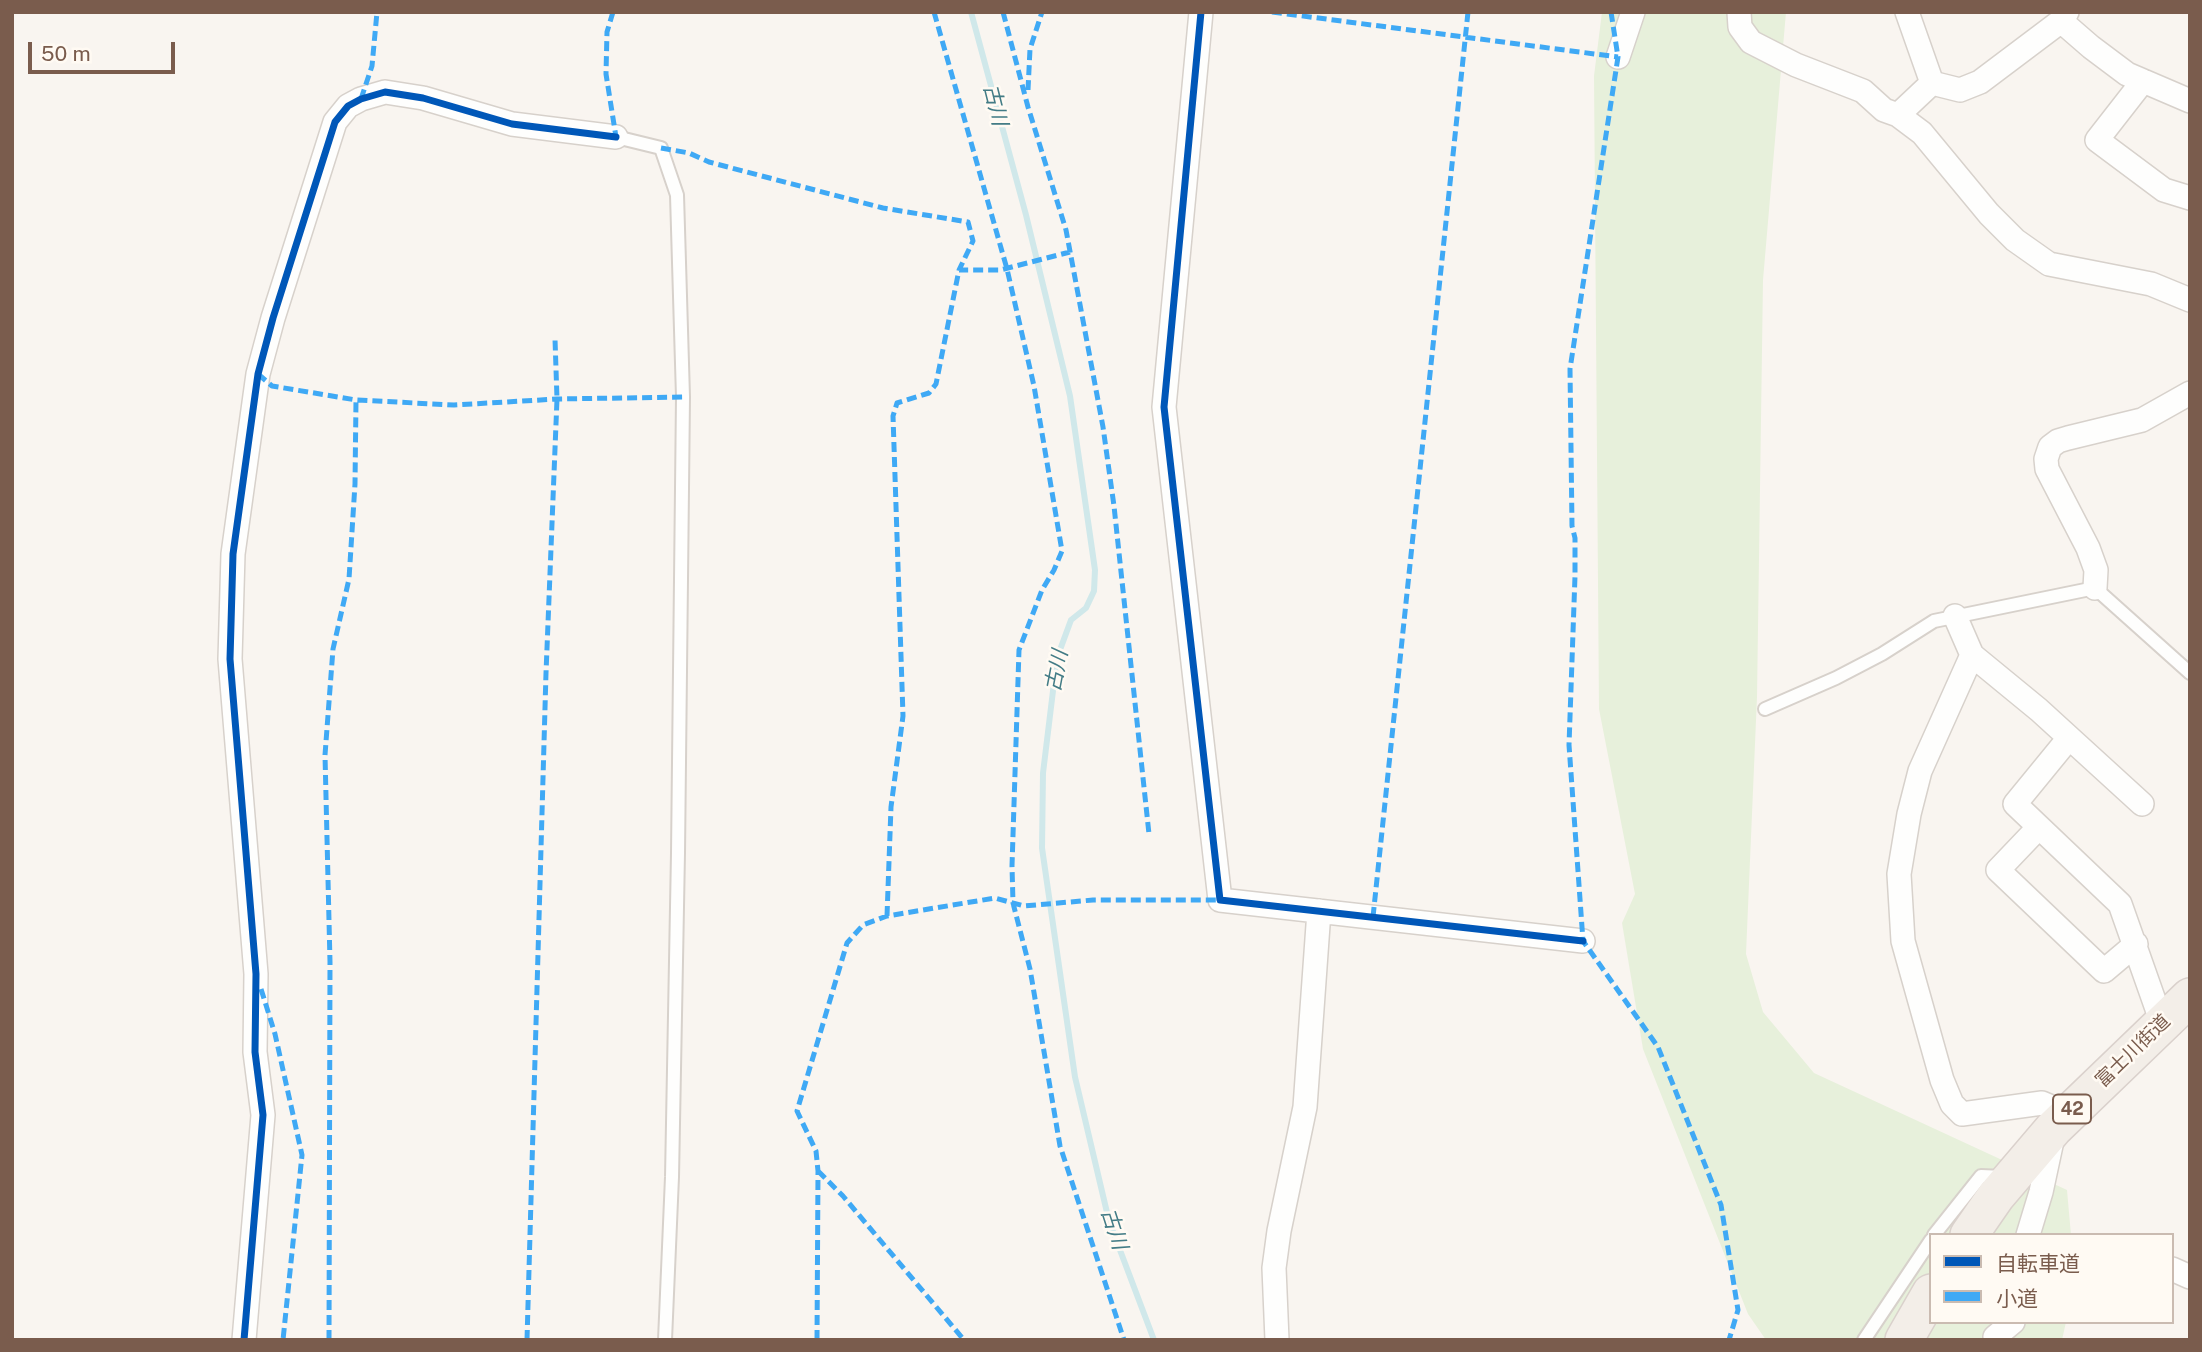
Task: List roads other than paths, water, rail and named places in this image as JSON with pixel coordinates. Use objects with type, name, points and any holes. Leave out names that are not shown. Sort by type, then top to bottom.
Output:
[{"type":"main road","name":"富士川街道","points":[[1970,1233],[2011,1178],[2061,1121],[2190,997]]},
{"type":"main road","points":[[1904,1340],[1929,1296]]},
{"type":"street","points":[[1201,12],[1164,407],[1220,900],[1583,941]]},
{"type":"street","points":[[1618,57],[1633,12]]},
{"type":"street","points":[[1739,12],[1740,27],[1751,42],[1796,65],[1863,91],[1884,110],[1899,115],[1922,134],[1989,214],[2015,240],[2049,264],[2151,284],[2190,300]]},
{"type":"street","points":[[1907,12],[1932,83]]},
{"type":"street","points":[[1932,83],[1960,90],[1980,82],[2064,17],[2091,47],[2127,74],[2190,101]]},
{"type":"street","points":[[2143,81],[2096,140],[2164,190],[2190,198]]},
{"type":"street","points":[[1899,115],[1932,83]]},
{"type":"street","points":[[244,1340],[263,1115],[255,1052],[256,974],[229,659],[233,554],[258,374],[273,318],[335,122],[348,106],[361,99],[385,92],[423,98],[512,124],[616,137]]},
{"type":"street","points":[[2095,588],[2095,570],[2088,548],[2047,469],[2046,459],[2050,447],[2057,441],[2142,421],[2190,393]]},
{"type":"street","points":[[1955,616],[1972,655],[2142,804]]},
{"type":"street","points":[[1972,655],[1920,771],[1909,814],[1899,874],[1903,941],[1942,1080],[1952,1104],[1962,1114],[2042,1103],[2061,1121],[2029,1233]]},
{"type":"street","points":[[2069,738],[2015,804],[2120,904],[2162,1023]]},
{"type":"street","points":[[2039,827],[1998,870],[2104,971],[2136,944]]},
{"type":"street","points":[[1277,1340],[1274,1268],[1305,1107],[1319,911]]},
{"type":"street","points":[[2174,1270],[2190,1277]]},
{"type":"lane","points":[[616,137],[662,148],[677,195],[683,397],[679,825],[672,1177],[665,1340]]},
{"type":"lane","points":[[1765,709],[1836,678],[1882,654],[1934,621],[2095,588],[2190,673]]},
{"type":"lane","points":[[1936,1233],[1981,1176],[2011,1178]]},
{"type":"lane","points":[[1864,1340],[1929,1243]]},
{"type":"waterway","name":"古川","points":[[971,12],[1026,215],[1070,396],[1095,570],[1094,591],[1086,608],[1071,620],[1057,658],[1043,773],[1042,848],[1075,1077],[1109,1221],[1154,1340]]}]
